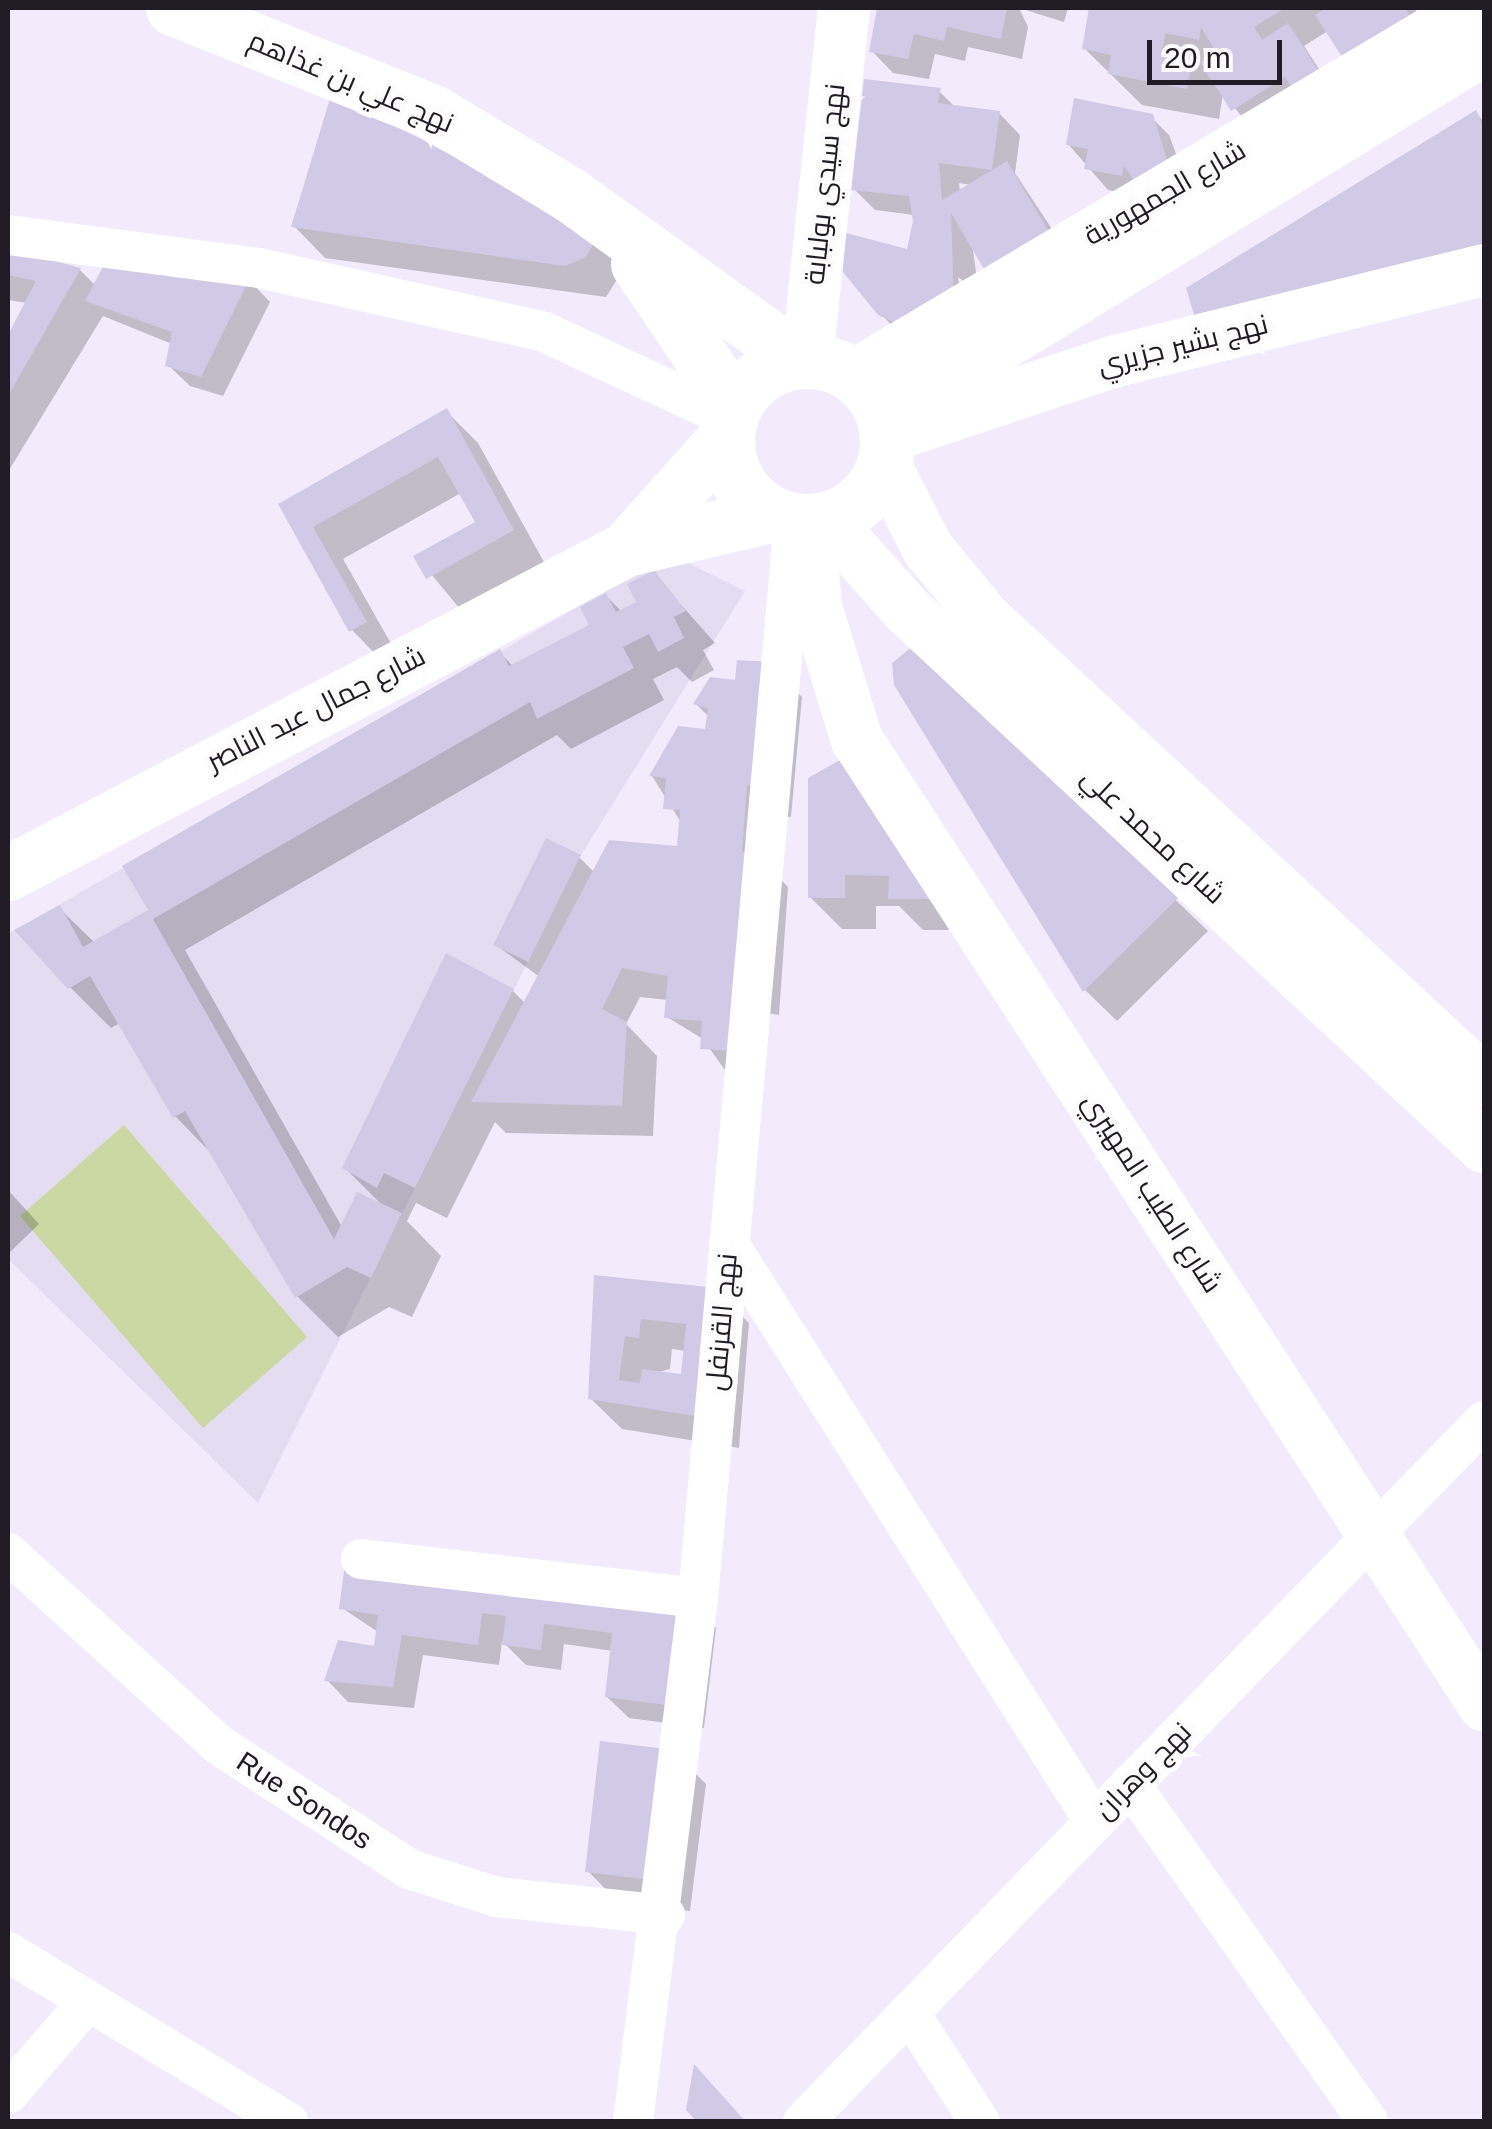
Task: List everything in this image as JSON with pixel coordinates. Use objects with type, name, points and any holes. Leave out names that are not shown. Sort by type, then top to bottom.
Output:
[{"type":"main road","name":"نهج علي بن غذاهم","points":[[173,8],[432,112],[553,183],[620,237],[853,402]]},
{"type":"main road","name":"شارع الجمهورية","points":[[853,402],[1468,36]]},
{"type":"main road","name":"نهج علي بن غذاهم","points":[[620,237],[730,420]]},
{"type":"main road","points":[[750,383],[853,402],[862,498],[801,519],[738,483],[730,420],[750,383]]},
{"type":"main road","name":"شارع جمال عبد الناصر","points":[[626,549],[730,420]]},
{"type":"main road","name":"شارع جمال عبد الناصر","points":[[8,873],[626,549],[801,519]]},
{"type":"street","name":"نهج سيدي بولبابة","points":[[844,8],[853,402]]},
{"type":"street","points":[[8,234],[258,268],[542,331],[730,420]]},
{"type":"street","name":"نهج بشير جزيري","points":[[853,402],[1112,362],[1484,270]]},
{"type":"street","name":"شارع محمد علي","points":[[853,402],[928,550],[985,618],[1484,1080]]},
{"type":"street","name":"شارع محمد علي","points":[[801,519],[908,611],[1484,1147]]},
{"type":"street","name":"شارع الطيب المهيري","points":[[801,519],[834,674],[857,740],[1484,1705]]},
{"type":"street","name":"نهج القرنفل","points":[[632,2122],[665,1914],[801,519]]},
{"type":"street","points":[[728,1244],[1094,1821]]},
{"type":"street","name":"نهج وهران","points":[[803,2122],[1484,1421]]},
{"type":"street","name":"Rue Sondos","points":[[8,1554],[219,1745],[409,1869],[497,1897],[665,1914]]},
{"type":"street","points":[[360,1559],[698,1598]]},
{"type":"street","points":[[1130,1784],[1368,2122]]},
{"type":"street","points":[[8,1952],[288,2122]]},
{"type":"street","points":[[8,2094],[88,2002]]},
{"type":"street","points":[[908,2012],[980,2122]]},
{"type":"shaded area","points":[[670,554],[745,591],[581,855],[258,1503],[8,1259],[8,934]]},
{"type":"green space","points":[[124,1125],[307,1337],[203,1428],[20,1216]]},
{"type":"building","points":[[877,8],[1007,8],[1001,39],[947,27],[944,41],[914,34],[908,59],[869,52]]},
{"type":"building","points":[[1089,8],[1285,8],[1254,27],[1262,40],[1288,23],[1325,81],[1299,98],[1285,77],[1231,111],[1200,62],[1216,52],[1201,27],[1199,40],[1166,33],[1162,49],[1193,55],[1187,89],[1108,74],[1111,55],[1082,49]]},
{"type":"building","points":[[1327,8],[1405,8],[1415,23],[1348,66],[1315,15]]},
{"type":"building","points":[[864,79],[941,88],[938,103],[1000,111],[992,170],[1007,161],[1055,242],[991,281],[951,213],[954,303],[909,329],[878,315],[842,271],[846,233],[907,249],[913,221],[909,196],[851,190]],"holes":[[[939,163],[992,170],[942,200]]]},
{"type":"building","points":[[332,92],[447,153],[449,141],[593,245],[586,257],[565,266],[291,227]]},
{"type":"building","points":[[1074,98],[1153,114],[1169,166],[1138,186],[1124,166],[1122,176],[1084,169],[1088,149],[1066,145]]},
{"type":"building","points":[[1476,110],[1484,127],[1484,243],[1194,315],[1186,288]]},
{"type":"building","points":[[8,248],[81,268],[8,396],[8,335],[36,281],[8,275]]},
{"type":"building","points":[[111,251],[250,278],[201,377],[165,366],[172,332],[85,301]]},
{"type":"building","points":[[447,408],[514,530],[426,579],[413,556],[475,522],[438,457],[313,527],[367,622],[349,632],[278,504]]},
{"type":"building","points":[[654,570],[686,611],[674,617],[684,638],[658,652],[649,634],[623,647],[634,668],[537,719],[530,702],[153,919],[334,1239],[357,1192],[402,1213],[371,1278],[347,1267],[295,1298],[185,1111],[173,1118],[90,976],[68,989],[14,930],[60,905],[83,947],[148,910],[122,866],[500,649],[509,666],[589,625],[580,607],[606,593],[616,612],[636,602],[627,584]]},
{"type":"building","points":[[913,646],[1178,898],[1083,992],[894,685],[892,663]]},
{"type":"building","points":[[737,660],[771,662],[760,786],[747,785],[742,852],[758,853],[734,1051],[700,1049],[702,1021],[664,1018],[668,976],[622,968],[602,1009],[627,1022],[622,1106],[471,1102],[609,840],[677,846],[680,810],[663,809],[666,778],[649,776],[678,726],[705,729],[708,709],[693,704],[710,677],[735,680]]},
{"type":"building","points":[[840,760],[941,899],[888,899],[889,876],[845,875],[845,898],[808,898],[808,778]]},
{"type":"building","points":[[546,838],[581,855],[528,962],[493,945]]},
{"type":"building","points":[[446,953],[514,989],[415,1188],[384,1173],[377,1188],[342,1168]]},
{"type":"building","points":[[594,1275],[718,1288],[708,1418],[588,1399]],"holes":[[[641,1319],[686,1324],[681,1374],[642,1369],[640,1383],[619,1380],[625,1336],[639,1338]]]},
{"type":"building","points":[[345,1563],[696,1604],[683,1707],[605,1697],[612,1633],[544,1624],[541,1650],[502,1645],[506,1616],[482,1613],[478,1645],[402,1635],[393,1687],[324,1681],[338,1640],[374,1646],[378,1615],[339,1609]]},
{"type":"building","points":[[600,1741],[675,1750],[659,1881],[585,1872]]},
{"type":"building","points":[[694,2064],[746,2122],[697,2122],[686,2110]]}]
